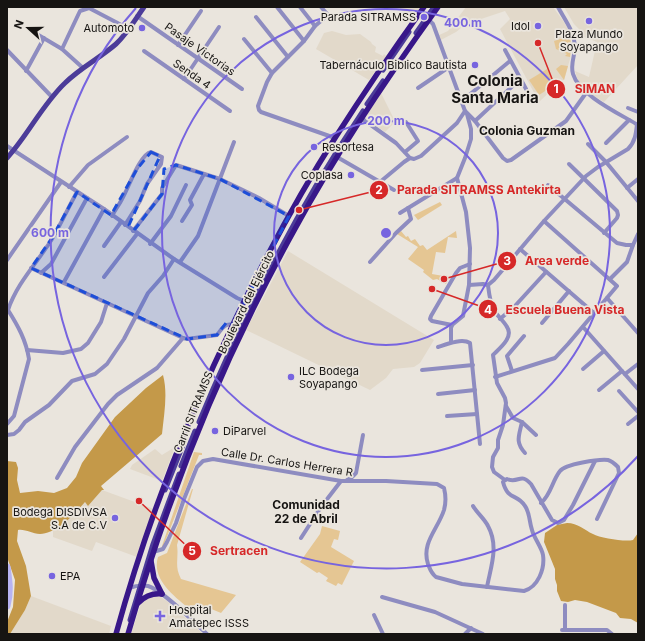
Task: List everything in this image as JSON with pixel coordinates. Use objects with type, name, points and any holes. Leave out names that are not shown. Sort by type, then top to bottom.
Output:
[{"type":"highway","name":"Boulevard del Ejército","points":[[118,634],[151,522],[172,466],[197,403],[244,301],[289,216],[335,138],[425,7]]},
{"type":"highway","name":"Boulevard del Ejército","points":[[127,634],[141,586],[189,453],[236,344],[260,294],[280,256],[361,118],[438,7]]},
{"type":"highway","points":[[136,605],[148,596],[162,594],[154,578],[150,560]]},
{"type":"main road","points":[[7,158],[64,83],[115,44],[129,29],[144,7]]},
{"type":"main road","name":"Carril SITRAMSS","points":[[131,588],[158,509],[185,438],[242,311],[286,226],[351,117],[425,7]]},
{"type":"main road","name":"Carril SITRAMSS","points":[[127,634],[166,508],[184,460],[236,337],[257,294],[297,219],[352,128],[434,7]]},
{"type":"main road","points":[[185,438],[187,442],[192,440]]},
{"type":"main road","points":[[178,458],[182,456],[184,460]]},
{"type":"street","points":[[278,7],[304,41]]},
{"type":"street","points":[[300,7],[315,26]]},
{"type":"street","points":[[322,7],[330,17],[315,26],[304,41],[272,73],[258,106],[259,110],[275,118],[335,138]]},
{"type":"street","points":[[469,285],[488,285],[494,280],[544,221],[583,179],[598,166],[628,149],[635,140],[638,125],[580,87],[573,74],[572,63],[575,47],[574,37],[568,23],[558,7]]},
{"type":"street","points":[[62,49],[80,11],[89,8],[129,29]]},
{"type":"street","points":[[178,45],[201,11]]},
{"type":"street","name":"Pasaje Victorias","points":[[137,16],[242,89]]},
{"type":"street","points":[[256,17],[288,57]]},
{"type":"street","points":[[429,20],[433,24],[471,129],[465,158],[457,178],[466,212],[470,248],[469,285],[463,316],[452,325],[451,328],[451,342]]},
{"type":"street","points":[[184,79],[219,27]]},
{"type":"street","points":[[30,30],[62,49],[83,68]]},
{"type":"street","points":[[26,71],[44,38]]},
{"type":"street","points":[[244,39],[272,73]]},
{"type":"street","points":[[7,50],[52,97]]},
{"type":"street","points":[[505,50],[519,80],[526,89]]},
{"type":"street","name":"Senda 4","points":[[144,51],[230,111]]},
{"type":"street","points":[[462,101],[510,61]]},
{"type":"street","points":[[418,88],[449,68]]},
{"type":"street","points":[[475,120],[519,80]]},
{"type":"street","points":[[466,112],[475,120],[503,158],[507,161],[512,160],[566,122],[586,92]]},
{"type":"street","points":[[628,108],[638,112]]},
{"type":"street","points":[[380,182],[410,158],[414,159],[421,156],[457,123],[466,112]]},
{"type":"street","points":[[361,118],[396,143],[410,158]]},
{"type":"street","points":[[606,143],[629,120]]},
{"type":"street","points":[[405,152],[418,141],[406,122]]},
{"type":"street","points":[[69,187],[88,165],[126,137]]},
{"type":"street","points":[[180,262],[198,236],[234,142]]},
{"type":"street","points":[[588,144],[606,162],[638,201]]},
{"type":"street","points":[[7,146],[104,209],[150,244],[207,280],[244,301]]},
{"type":"street","points":[[112,216],[147,153],[151,152],[162,157],[161,164],[125,225]]},
{"type":"street","points":[[337,157],[394,190]]},
{"type":"street","points":[[568,164],[618,213],[617,218],[604,233]]},
{"type":"street","points":[[104,277],[162,194],[162,188],[175,165],[220,179],[259,198],[289,216]]},
{"type":"street","points":[[182,221],[192,206],[190,200],[204,174]]},
{"type":"street","points":[[400,213],[457,178]]},
{"type":"street","points":[[627,188],[638,179]]},
{"type":"street","points":[[7,260],[61,182]]},
{"type":"street","points":[[150,244],[171,216],[186,185]]},
{"type":"street","points":[[548,185],[617,243],[634,245]]},
{"type":"street","points":[[7,424],[14,416],[29,359],[28,350],[21,331],[8,310],[10,302],[19,285],[52,238],[77,192]]},
{"type":"street","points":[[41,273],[51,264],[87,198]]},
{"type":"street","points":[[370,262],[411,218],[408,208]]},
{"type":"street","points":[[64,282],[104,209]]},
{"type":"street","points":[[495,377],[555,358],[618,286],[544,221]]},
{"type":"street","points":[[104,246],[121,222]]},
{"type":"street","points":[[610,280],[627,262],[638,234]]},
{"type":"street","points":[[520,249],[594,313]]},
{"type":"street","points":[[7,435],[14,434],[19,430],[25,422],[49,405],[72,381],[100,370],[114,356],[148,293],[163,276],[174,259]]},
{"type":"street","points":[[452,325],[432,321],[430,319],[456,273],[460,268],[470,264]]},
{"type":"street","points":[[31,268],[183,338],[187,339],[217,335],[225,325],[233,325]]},
{"type":"street","points":[[500,319],[514,307],[546,272]]},
{"type":"street","points":[[488,285],[493,308],[500,319],[507,326],[509,331],[508,337],[502,347],[493,355],[495,377],[505,398],[506,406],[503,425],[498,440],[498,448],[493,457],[492,466],[494,472],[505,480],[507,479],[512,481],[523,478],[527,479],[554,522],[558,523],[564,520],[573,505],[595,461]]},
{"type":"street","points":[[542,323],[569,291]]},
{"type":"street","points":[[607,298],[638,333]]},
{"type":"street","points":[[28,350],[63,353],[81,350],[88,343],[101,322],[107,303]]},
{"type":"street","points":[[583,327],[638,389]]},
{"type":"street","points":[[512,371],[507,356],[524,336]]},
{"type":"street","points":[[57,478],[75,446],[108,404],[117,395],[157,368],[183,338]]},
{"type":"street","points":[[438,347],[451,342],[467,341],[470,343],[480,444]]},
{"type":"street","points":[[583,369],[604,351]]},
{"type":"street","points":[[599,390],[638,364]]},
{"type":"street","points":[[422,370],[473,366]]},
{"type":"street","points":[[438,394],[475,390]]},
{"type":"street","points":[[619,391],[638,412]]},
{"type":"street","points":[[506,406],[513,418],[522,422],[536,435]]},
{"type":"street","points":[[447,416],[477,414]]},
{"type":"street","points":[[628,424],[638,416]]},
{"type":"street","points":[[522,422],[519,446],[525,453]]},
{"type":"street","points":[[301,538],[321,507],[343,481],[351,478],[356,473],[363,435]]},
{"type":"street","name":"Calle Dr. Carlos Herrera R","points":[[153,552],[162,549],[167,542],[176,523],[197,468],[202,461],[213,459],[343,481],[437,484],[444,488],[446,494],[444,507],[426,551],[426,558],[430,571],[436,577],[462,584],[524,591],[530,589],[538,580],[543,563],[543,554],[532,530],[529,512],[520,500],[510,496],[503,482],[505,480]]},
{"type":"street","points":[[541,502],[545,499],[562,468],[595,461],[608,460],[618,467],[619,473],[597,519]]},
{"type":"street","points":[[473,506],[489,528],[494,544],[493,556],[486,587]]},
{"type":"street","points":[[131,588],[141,586],[153,588],[162,594],[207,634]]},
{"type":"street","points":[[382,597],[435,612],[484,634]]},
{"type":"street","points":[[564,605],[564,630],[607,630],[612,634]]},
{"type":"street","points":[[374,615],[383,634]]},
{"type":"street","points":[[465,634],[470,628]]},
{"type":"highlighted area","points":[[151,152],[160,156],[129,225],[135,229],[162,194],[164,169],[176,165],[220,179],[289,216],[233,325],[226,323],[217,335],[187,339],[31,268],[52,238],[77,192],[111,215],[137,169]]},
{"type":"shaded area","points":[[398,7],[422,7],[413,19]]},
{"type":"shaded area","points":[[466,7],[553,7],[569,31],[571,40],[570,59],[564,80],[561,81],[539,102],[500,29],[510,19],[505,11],[478,20],[470,25],[467,23],[456,32],[439,41],[437,36],[448,31]]},
{"type":"shaded area","points":[[564,7],[638,7],[638,65],[604,102],[586,91],[578,81],[575,71],[589,77],[597,42],[577,34],[580,30],[574,24]]},
{"type":"shaded area","points":[[332,31],[346,35],[360,34],[376,47],[375,52],[386,56],[369,80],[316,49],[324,33]]},
{"type":"shaded area","points":[[570,36],[570,57],[565,56],[567,54],[556,49],[554,41]]},
{"type":"shaded area","points":[[561,65],[568,66],[564,80],[556,69]]},
{"type":"shaded area","points":[[547,69],[556,84],[539,95],[529,80]]},
{"type":"shaded area","points":[[381,93],[394,119],[393,124],[385,132],[365,118]]},
{"type":"shaded area","points":[[440,202],[442,205],[418,220],[414,215]]},
{"type":"shaded area","points":[[401,231],[406,237],[408,236],[411,241],[415,239],[420,246],[423,245],[427,250],[456,231],[457,238],[448,237],[445,253],[436,252],[432,274],[449,277],[446,284],[437,279],[433,280],[423,272],[424,270],[408,259],[418,247],[397,234]]},
{"type":"shaded area","points":[[288,251],[434,340],[420,363],[414,367],[393,369],[386,378],[370,390],[246,330]]},
{"type":"shaded area","points":[[163,375],[165,412],[162,434],[101,486],[104,490],[102,490],[88,506],[85,502],[59,527],[52,531],[40,534],[18,530],[17,541],[26,566],[31,596],[25,610],[10,634],[7,634],[7,622],[13,607],[15,580],[7,557],[7,461],[16,462],[18,468],[17,480],[20,493],[38,491],[54,493],[67,488],[76,477],[82,463],[115,417],[146,388]]},
{"type":"shaded area","points":[[175,447],[162,481],[130,469],[132,465],[155,449],[162,455]]},
{"type":"shaded area","points":[[194,452],[202,453],[202,455],[199,455],[161,549]]},
{"type":"shaded area","points":[[192,489],[177,545],[177,566],[181,579],[236,595],[221,613],[197,603],[190,609],[171,593],[161,580],[158,573],[158,557],[167,553]]},
{"type":"shaded area","points":[[102,490],[154,509],[137,557],[96,542],[92,551],[53,537],[53,531],[76,513],[85,502],[89,505]]},
{"type":"shaded area","points":[[567,523],[578,525],[601,537],[613,539],[633,540],[638,533],[638,623],[631,619],[620,618],[616,613],[587,602],[575,600],[568,602],[561,601],[557,591],[555,569],[544,542],[545,533],[557,525]]},
{"type":"shaded area","points":[[322,526],[340,531],[338,540],[334,539],[331,547],[354,561],[342,585],[338,583],[336,586],[326,581],[328,578],[300,562],[320,534]]},
{"type":"shaded area","points":[[31,596],[111,626],[109,634],[10,634],[25,610]]},
{"type":"shaded area","name":"Hospital Amatepec ISSS","points":[[155,596],[161,597],[168,602],[203,634],[131,634],[142,602]]},
{"type":"waterway","points":[[7,567],[9,582],[7,606]]},
{"type":"place","name":"Parada SITRAMSS","points":[[424,17]]},
{"type":"place","name":"Plaza Mundo Soyapango","points":[[589,21]]},
{"type":"place","name":"Idol","points":[[538,26]]},
{"type":"place","name":"Automoto","points":[[142,28]]},
{"type":"place","name":"SIMAN","points":[[538,43]]},
{"type":"place","name":"Tabernáculo Biblico Bautista","points":[[475,65]]},
{"type":"place","name":"Resortesa","points":[[314,147]]},
{"type":"place","name":"Coplasa","points":[[351,175]]},
{"type":"place","name":"Parada SITRAMSS Antekirta","points":[[299,210]]},
{"type":"place","name":"Area verde","points":[[444,279]]},
{"type":"place","name":"Escuela Buena Vista","points":[[432,289]]},
{"type":"place","name":"ILC Bodega Soyapango","points":[[291,377]]},
{"type":"place","name":"DiParvel","points":[[215,431]]},
{"type":"place","name":"Sertracen","points":[[139,501]]},
{"type":"place","name":"Bodega DISDIVSA S.A de C.V","points":[[115,518]]},
{"type":"place","name":"EPA","points":[[52,576]]},
{"type":"place","name":"Hospital Amatepec ISSS","points":[[160,616]]},
{"type":"district","name":"Colonia Santa Maria","points":[[495,90]]},
{"type":"district","name":"Colonia Guzman","points":[[527,131]]},
{"type":"district","name":"Comunidad 22 de Abril","points":[[306,512]]}]
